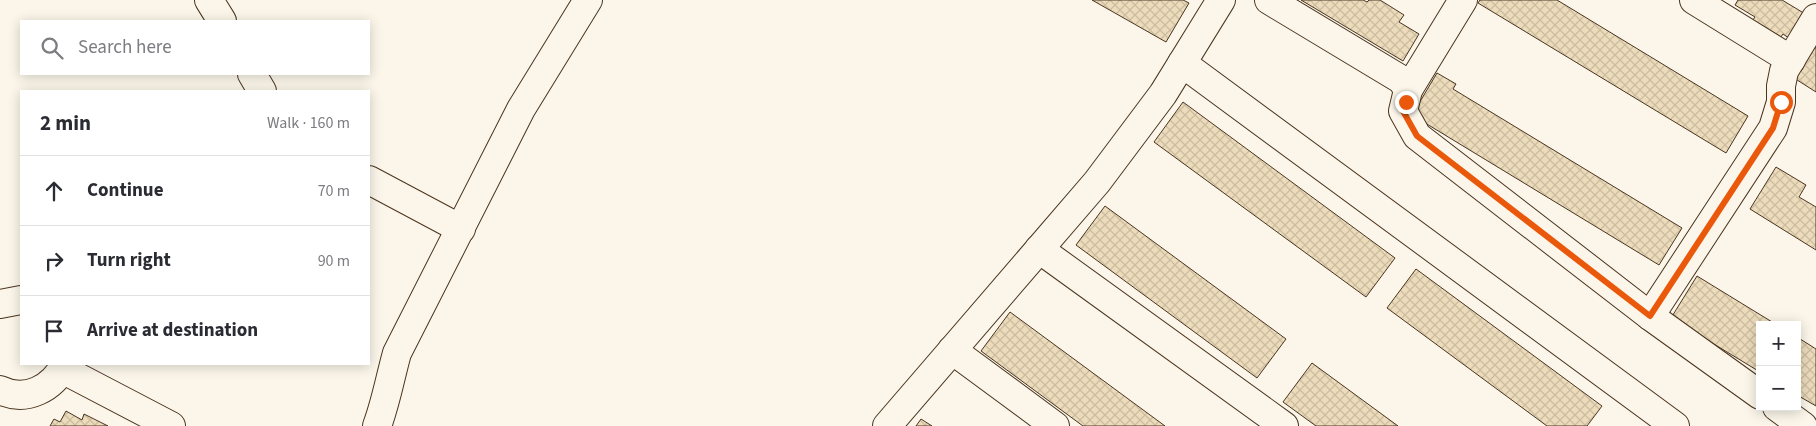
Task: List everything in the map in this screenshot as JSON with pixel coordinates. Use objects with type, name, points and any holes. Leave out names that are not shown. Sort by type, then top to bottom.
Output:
[{"type":"lane","points":[[209,0],[221,20]]},
{"type":"lane","points":[[377,426],[387,398],[389,380],[398,353],[522,109],[588,0]]},
{"type":"lane","points":[[887,426],[1097,182],[1163,94],[1221,0]]},
{"type":"lane","points":[[1269,0],[1391,72],[1402,80],[1408,90]]},
{"type":"lane","points":[[1463,0],[1408,90],[1403,111],[1417,136],[1650,316],[1756,392]]},
{"type":"lane","points":[[1694,0],[1790,60]]},
{"type":"lane","points":[[1650,316],[1773,128],[1781,102],[1781,86],[1784,71],[1816,18]]},
{"type":"lane","points":[[1182,63],[1675,426]]},
{"type":"lane","points":[[253,75],[261,90]]},
{"type":"lane","points":[[370,181],[461,229]]},
{"type":"lane","points":[[1039,249],[1284,426]]},
{"type":"lane","points":[[0,304],[20,300]]},
{"type":"lane","points":[[952,350],[1055,426]]},
{"type":"lane","points":[[0,390],[22,395],[36,392],[49,385],[63,366],[170,426]]},
{"type":"lane","points":[[1782,411],[1803,426]]},
{"type":"building","points":[[1092,0],[1183,0],[1189,3],[1166,42]]},
{"type":"building","points":[[1301,0],[1363,0],[1367,2],[1369,0],[1380,0],[1404,15],[1399,22],[1419,34],[1403,61]]},
{"type":"building","points":[[1480,0],[1557,0],[1748,116],[1726,153],[1478,3]]},
{"type":"building","points":[[1738,0],[1782,0],[1812,18],[1796,43],[1783,34],[1780,38],[1752,21],[1755,17],[1735,5]]},
{"type":"building","points":[[1814,47],[1816,48],[1816,92],[1794,78]]},
{"type":"building","points":[[1437,73],[1456,84],[1453,89],[1682,228],[1659,265],[1412,115]]},
{"type":"building","points":[[1183,102],[1395,258],[1366,297],[1154,142]]},
{"type":"building","points":[[1776,167],[1806,185],[1799,197],[1816,207],[1816,250],[1750,209]]},
{"type":"building","points":[[1105,206],[1286,339],[1257,378],[1076,245]]},
{"type":"building","points":[[1416,269],[1602,406],[1587,426],[1547,426],[1387,308]]},
{"type":"building","points":[[1697,276],[1770,321],[1756,321],[1756,370],[1671,318]]},
{"type":"building","points":[[1010,312],[1165,426],[1083,426],[981,351]]},
{"type":"building","points":[[1801,340],[1816,349],[1816,406],[1801,397]]},
{"type":"building","points":[[1312,363],[1398,426],[1316,426],[1283,402]]},
{"type":"building","points":[[66,411],[82,420],[84,414],[108,426],[50,426],[54,419],[60,422]]},
{"type":"building","points":[[921,419],[932,426],[916,426]]},
{"type":"route","points":[[1406,102],[1403,111],[1417,136],[1650,316],[1773,128],[1781,102]]}]
